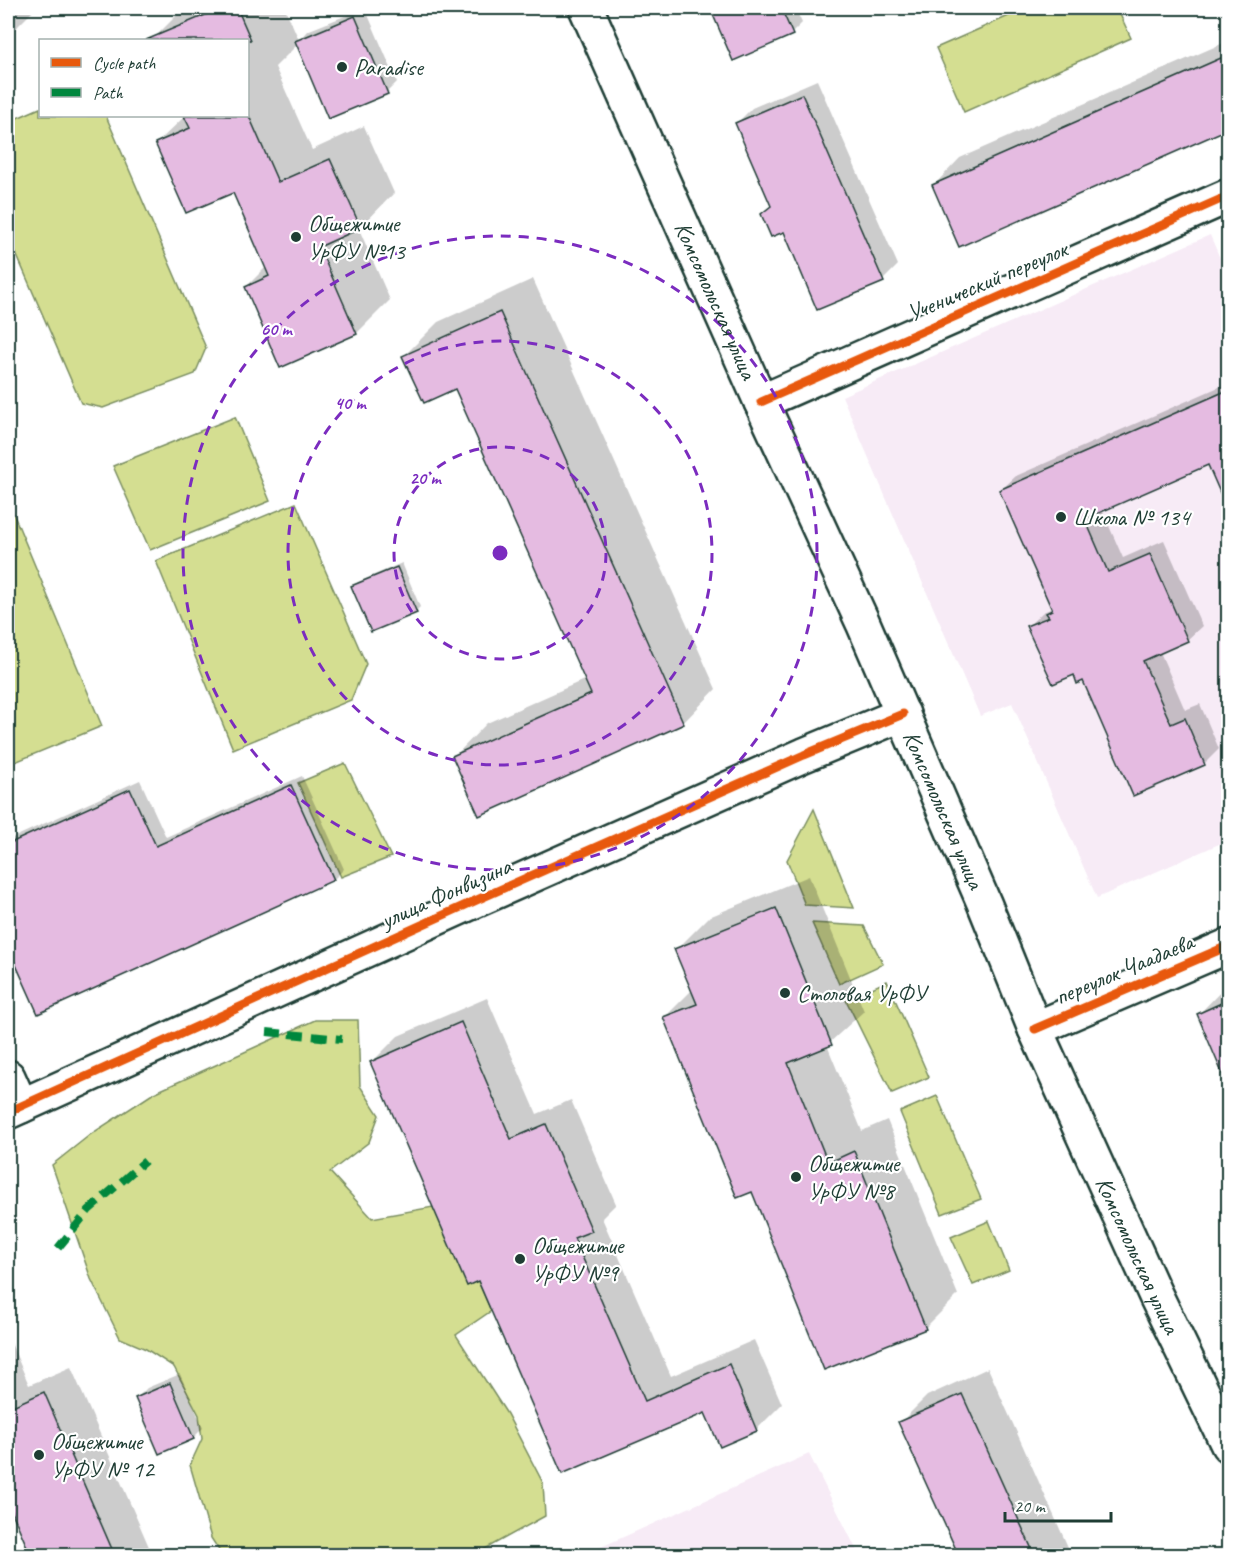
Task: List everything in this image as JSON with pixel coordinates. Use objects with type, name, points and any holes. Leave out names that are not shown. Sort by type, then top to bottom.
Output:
[{"type":"street","name":"Комсомольская улица","points":[[586,8],[645,144],[903,714],[1035,1029],[1155,1294],[1228,1445]]},
{"type":"street","name":"Ученический переулок","points":[[761,402],[1228,196]]},
{"type":"street","name":"улица Фонвизина","points":[[14,1109],[533,875],[804,755],[903,714]]},
{"type":"street","name":"переулок Чаадаева","points":[[1035,1029],[1228,946]]},
{"type":"street","points":[[8,1077],[14,1109]]},
{"type":"shaded area","name":"Школа № 134","points":[[1210,235],[1228,277],[1228,840],[1097,898],[1012,703],[980,716],[842,396]]},
{"type":"shaded area","points":[[809,1454],[859,1555],[582,1555],[610,1543]]},
{"type":"green space","points":[[1027,8],[1117,8],[1131,38],[964,112],[936,48]]},
{"type":"green space","points":[[39,108],[39,117],[106,117],[206,348],[195,374],[103,408],[81,403],[8,235],[8,122]]},
{"type":"green space","points":[[235,417],[270,501],[150,550],[113,466]]},
{"type":"green space","points":[[8,501],[102,726],[8,765]]},
{"type":"green space","points":[[296,503],[366,664],[351,700],[233,749],[156,561]]},
{"type":"green space","points":[[345,763],[391,857],[341,877],[298,783]]},
{"type":"green space","points":[[814,809],[854,908],[805,905],[787,860]]},
{"type":"green space","points":[[812,923],[864,926],[883,964],[839,984]]},
{"type":"green space","points":[[887,981],[929,1077],[892,1093],[846,1000]]},
{"type":"green space","points":[[315,1020],[358,1020],[360,1086],[379,1115],[369,1142],[330,1172],[372,1218],[433,1207],[478,1281],[491,1311],[456,1335],[507,1414],[543,1483],[545,1516],[474,1555],[222,1555],[211,1538],[190,1465],[202,1439],[199,1415],[174,1367],[146,1349],[120,1338],[91,1279],[52,1165],[91,1134],[154,1093]]},
{"type":"green space","points":[[937,1096],[981,1199],[942,1214],[900,1112]]},
{"type":"green space","points":[[989,1221],[1009,1270],[973,1285],[951,1237]]},
{"type":"building","points":[[222,8],[237,8],[251,40],[249,39],[148,39]]},
{"type":"building","points":[[710,8],[781,8],[793,35],[733,61]]},
{"type":"building","name":"Paradise","points":[[355,16],[388,94],[328,119],[295,41]]},
{"type":"building","points":[[1228,55],[1228,129],[959,247],[932,185]]},
{"type":"building","points":[[802,94],[884,282],[817,310],[784,232],[771,237],[761,214],[771,206],[735,123]]},
{"type":"building","name":"Общежитие УрФУ №13","points":[[249,116],[278,182],[330,159],[361,228],[319,247],[357,334],[280,368],[245,287],[269,276],[233,193],[186,213],[155,143],[190,128],[184,117]]},
{"type":"building","points":[[500,312],[684,724],[479,816],[452,756],[591,694],[455,389],[424,403],[402,356]]},
{"type":"building","points":[[1228,390],[1228,511],[1208,465],[1085,519],[1108,572],[1150,554],[1188,641],[1143,661],[1171,724],[1185,718],[1205,765],[1133,796],[1083,681],[1077,684],[1074,675],[1053,684],[1026,626],[1049,617],[1046,613],[1052,610],[999,490]]},
{"type":"building","points":[[397,567],[417,613],[371,632],[351,586]]},
{"type":"building","points":[[291,785],[334,880],[38,1014],[8,947],[8,844],[130,789],[156,846]]},
{"type":"building","name":"Общежитие УрФУ №8","points":[[776,908],[832,1045],[788,1063],[828,1163],[854,1151],[926,1329],[824,1370],[752,1192],[737,1198],[663,1017],[697,1004],[674,949]]},
{"type":"building","points":[[1228,1000],[1228,1087],[1197,1014]]},
{"type":"building","name":"Общежитие УрФУ №9","points":[[461,1022],[511,1139],[546,1124],[592,1231],[574,1238],[645,1401],[729,1364],[757,1431],[720,1447],[705,1413],[562,1474],[478,1281],[467,1286],[370,1062]]},
{"type":"building","points":[[170,1383],[194,1439],[159,1454],[135,1398]]},
{"type":"building","name":"Общежитие УрФУ № 12","points":[[44,1392],[115,1556],[31,1556],[8,1503],[8,1408]]},
{"type":"building","points":[[962,1394],[1035,1556],[959,1556],[898,1422]]},
{"type":"marked path","points":[[267,1032],[342,1039]]},
{"type":"marked path","points":[[58,1248],[89,1210],[145,1161]]},
{"type":"cycle path","points":[[761,402],[1228,196]]},
{"type":"cycle path","points":[[8,1112],[479,899],[804,755],[903,714]]},
{"type":"cycle path","points":[[1035,1029],[1228,946]]},
{"type":"place","name":"Paradise","points":[[342,67]]},
{"type":"place","name":"Общежитие УрФУ №13","points":[[296,237]]},
{"type":"place","name":"Школа № 134","points":[[1061,517]]},
{"type":"place","name":"Столовая УрФУ","points":[[785,993]]},
{"type":"place","name":"Общежитие УрФУ №8","points":[[796,1177]]},
{"type":"place","name":"Общежитие УрФУ №9","points":[[520,1259]]},
{"type":"place","name":"Общежитие УрФУ № 12","points":[[39,1455]]}]
